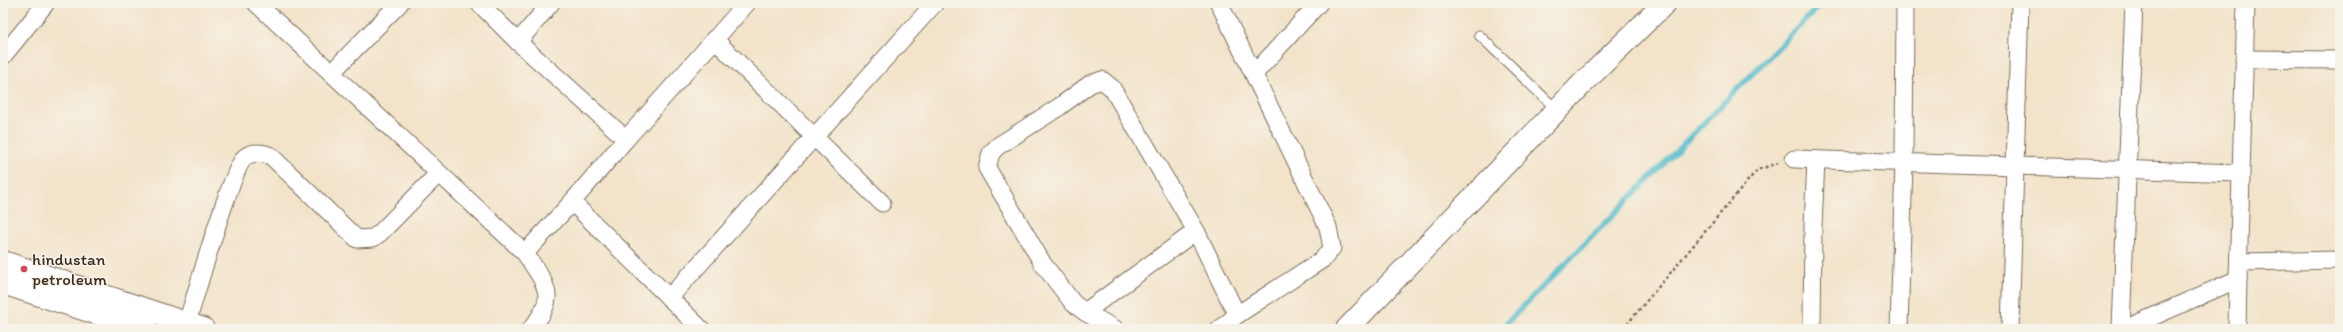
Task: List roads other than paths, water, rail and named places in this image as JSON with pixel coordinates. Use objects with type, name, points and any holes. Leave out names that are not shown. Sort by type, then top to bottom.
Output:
[{"type":"main road","points":[[1347,329],[1557,110],[1666,3]]},
{"type":"main road","points":[[3,262],[195,326]]},
{"type":"main road","points":[[3,283],[145,329]]},
{"type":"street","points":[[3,56],[46,3]]},
{"type":"street","points":[[256,3],[525,253],[548,292],[545,310],[531,329]]},
{"type":"street","points":[[332,72],[400,3]]},
{"type":"street","points":[[479,3],[518,42],[626,139]]},
{"type":"street","points":[[518,42],[551,3]]},
{"type":"street","points":[[525,253],[572,202],[747,3]]},
{"type":"street","points":[[669,298],[935,3]]},
{"type":"street","points":[[1219,3],[1328,227],[1332,248],[1323,259],[1237,315],[1220,329]]},
{"type":"street","points":[[1254,74],[1319,3]]},
{"type":"street","points":[[2010,329],[2020,3]]},
{"type":"street","points":[[2121,329],[2129,170],[2134,3]]},
{"type":"street","points":[[2237,329],[2239,173],[2246,3]]},
{"type":"street","points":[[1899,329],[1904,163],[1906,4]]},
{"type":"street","points":[[714,39],[882,203]]},
{"type":"street","points":[[2244,59],[2340,60]]},
{"type":"street","points":[[1116,329],[1085,312],[1073,303],[1043,264],[987,168],[991,153],[998,146],[1059,107],[1090,84],[1102,80],[1112,88],[1196,231],[1237,315]]},
{"type":"street","points":[[195,326],[230,189],[240,163],[246,156],[264,153],[271,156],[357,239],[373,238],[380,233],[439,173]]},
{"type":"street","points":[[1794,159],[2239,173]]},
{"type":"street","points":[[1812,329],[1813,226],[1816,160]]},
{"type":"street","points":[[572,202],[701,329]]},
{"type":"street","points":[[1085,312],[1196,231]]},
{"type":"street","points":[[2239,262],[2340,260]]},
{"type":"street","points":[[2125,329],[2238,279]]},
{"type":"lane","points":[[1479,36],[1557,110]]},
{"type":"waterway","points":[[1501,329],[1822,3]]},
{"type":"place","name":"hindustan petroleum","points":[[24,269]]}]
